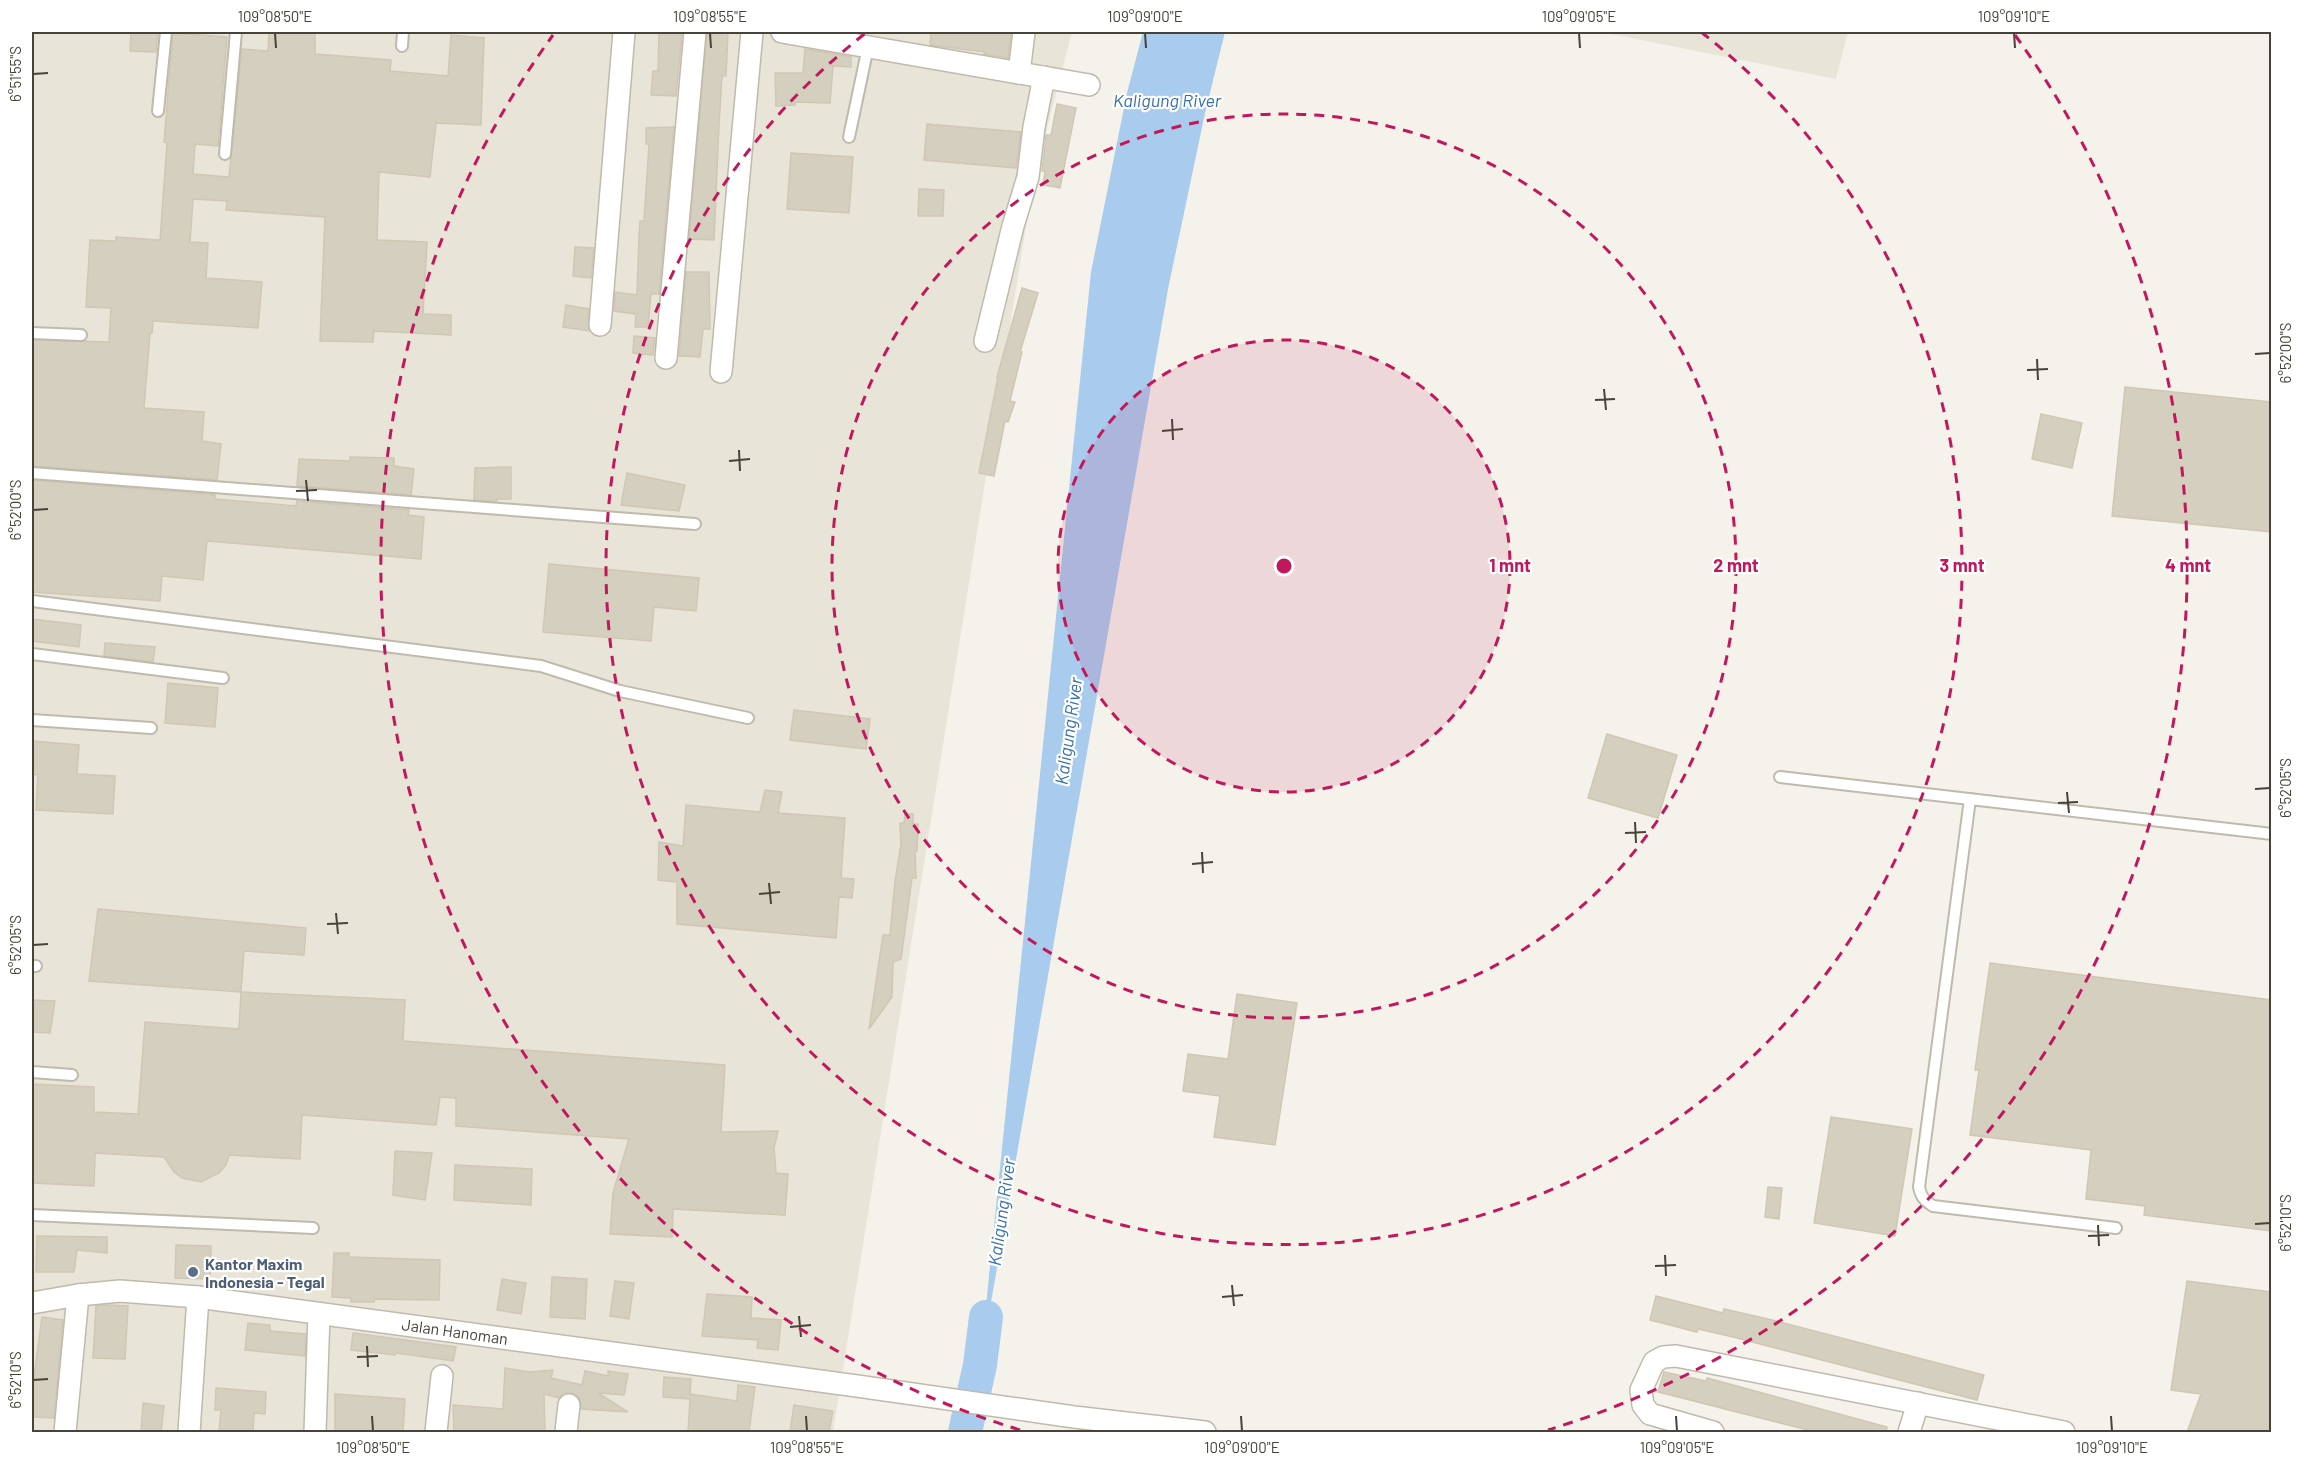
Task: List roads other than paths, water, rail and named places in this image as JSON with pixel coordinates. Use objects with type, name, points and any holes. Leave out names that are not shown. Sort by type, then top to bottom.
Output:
[{"type":"street","points":[[600,325],[624,32]]},
{"type":"street","points":[[666,358],[695,32]]},
{"type":"street","points":[[722,372],[752,32]]},
{"type":"street","points":[[782,32],[1089,85]]},
{"type":"street","points":[[1019,73],[1024,32]]},
{"type":"street","points":[[986,341],[1013,226],[1028,177],[1034,127],[1044,77]]},
{"type":"street","name":"Jalan Hanoman","points":[[32,1304],[78,1295],[120,1291],[198,1297],[878,1388],[1044,1413],[1205,1432]]},
{"type":"street","points":[[65,1432],[78,1295]]},
{"type":"street","points":[[189,1432],[198,1297]]},
{"type":"street","points":[[315,1432],[319,1314]]},
{"type":"street","points":[[1713,1432],[1650,1414],[1643,1406],[1641,1390],[1654,1362],[1663,1357],[1676,1356],[2064,1432]]},
{"type":"street","points":[[436,1432],[442,1376]]},
{"type":"street","points":[[1909,1432],[1918,1404]]},
{"type":"street","points":[[566,1432],[569,1405]]},
{"type":"lane","points":[[158,111],[166,32]]},
{"type":"lane","points":[[225,154],[236,32]]},
{"type":"lane","points":[[402,46],[403,32]]},
{"type":"lane","points":[[849,136],[868,46]]},
{"type":"lane","points":[[32,333],[81,335]]},
{"type":"lane","points":[[32,473],[695,524]]},
{"type":"lane","points":[[32,600],[541,666],[620,691],[748,718]]},
{"type":"lane","points":[[32,654],[224,678]]},
{"type":"lane","points":[[32,720],[151,728]]},
{"type":"lane","points":[[1780,777],[2271,834]]},
{"type":"lane","points":[[1970,799],[1919,1187],[1920,1195],[1923,1200],[1933,1206],[2116,1228]]},
{"type":"lane","points":[[32,1072],[72,1075]]},
{"type":"lane","points":[[32,1215],[313,1228]]},
{"type":"water","name":"Kaligung River","points":[[1143,32],[1225,32],[1205,113],[1168,289],[980,1365],[1091,272],[1127,93]]},
{"type":"waterway","name":"Kaligung River","points":[[965,1432],[980,1365],[986,1317]]},
{"type":"place","name":"Kantor Maxim Indonesia - Tegal","points":[[193,1272]]}]
